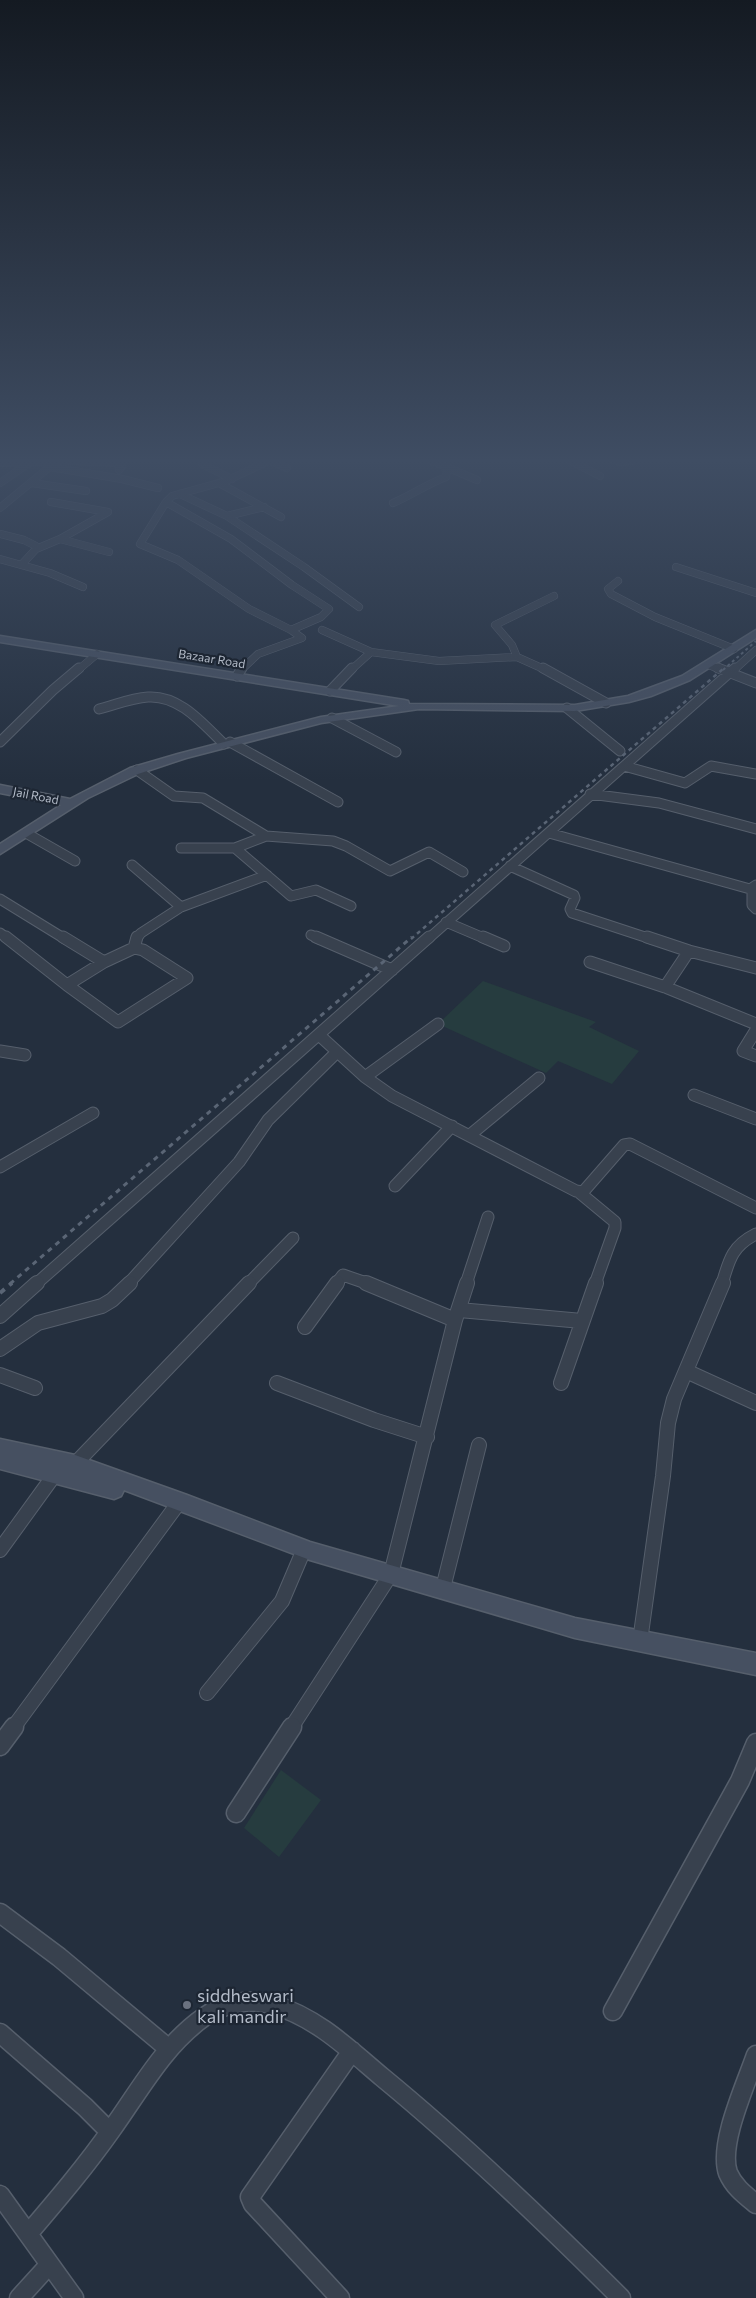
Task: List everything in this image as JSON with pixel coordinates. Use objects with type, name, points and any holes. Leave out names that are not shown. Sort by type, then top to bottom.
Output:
[{"type":"main road","name":"Bazaar Road","points":[[0,639],[419,706],[567,708],[647,694],[686,678],[734,649],[756,633]]},
{"type":"main road","points":[[0,850],[72,803],[137,770],[227,743],[332,718],[419,706]]},
{"type":"main road","name":"Jail Road","points":[[0,789],[72,803]]},
{"type":"main road","points":[[0,1447],[76,1464],[176,1504],[306,1552],[443,1588],[575,1628],[756,1664]]},
{"type":"main road","points":[[0,1460],[176,1504]]},
{"type":"street","points":[[33,567],[83,587]]},
{"type":"street","points":[[188,567],[249,609],[302,637],[301,640],[267,649],[254,656],[248,660],[238,676]]},
{"type":"street","points":[[270,567],[292,585],[330,609],[320,618],[291,630]]},
{"type":"street","points":[[304,567],[359,607]]},
{"type":"street","points":[[677,567],[756,593]]},
{"type":"street","points":[[618,581],[608,589],[611,594],[655,617],[734,649]]},
{"type":"street","points":[[517,657],[512,645],[495,625],[554,596]]},
{"type":"street","points":[[322,630],[371,652],[439,661],[517,657],[539,666],[606,702]]},
{"type":"street","points":[[0,1316],[549,833],[590,794],[756,650]]},
{"type":"street","points":[[330,691],[371,652]]},
{"type":"street","points":[[0,742],[53,690],[97,654]]},
{"type":"street","points":[[709,665],[756,683]]},
{"type":"street","points":[[99,709],[147,697],[163,698],[174,702],[194,715],[227,743],[338,802]]},
{"type":"street","points":[[567,708],[620,750]]},
{"type":"street","points":[[332,718],[396,752]]},
{"type":"street","points":[[624,766],[685,783],[711,766],[756,774]]},
{"type":"street","points":[[137,770],[174,796],[196,797],[214,803],[266,836]]},
{"type":"street","points":[[590,794],[659,803],[756,829]]},
{"type":"street","points":[[26,833],[75,861]]},
{"type":"street","points":[[549,833],[754,887],[752,905],[756,910]]},
{"type":"street","points":[[180,848],[235,848],[266,836],[333,841],[390,870],[429,852],[463,872]]},
{"type":"street","points":[[235,848],[291,896],[316,890],[351,906]]},
{"type":"street","points":[[132,865],[181,906]]},
{"type":"street","points":[[510,866],[574,895],[576,898],[570,909],[572,913],[689,951],[756,968]]},
{"type":"street","points":[[134,948],[136,938],[141,933],[181,906],[267,875]]},
{"type":"street","points":[[0,898],[104,962]]},
{"type":"street","points":[[446,922],[504,946]]},
{"type":"street","points":[[0,933],[66,985],[120,1022],[186,979],[143,950],[134,948],[104,962],[66,985]]},
{"type":"street","points":[[311,936],[392,970]]},
{"type":"street","points":[[666,988],[689,951]]},
{"type":"street","points":[[590,962],[666,988],[756,1024]]},
{"type":"street","points":[[365,1077],[438,1024]]},
{"type":"street","points":[[756,1030],[743,1051],[756,1056]]},
{"type":"street","points":[[319,1035],[365,1077],[392,1096],[580,1193],[615,1222],[615,1228],[560,1383]]},
{"type":"street","points":[[0,1051],[25,1055]]},
{"type":"street","points":[[0,1349],[38,1323],[102,1306],[112,1300],[140,1272],[239,1162],[268,1120],[337,1052]]},
{"type":"street","points":[[470,1135],[539,1078]]},
{"type":"street","points":[[694,1095],[756,1119]]},
{"type":"street","points":[[0,1167],[93,1113]]},
{"type":"street","points":[[395,1186],[452,1126]]},
{"type":"street","points":[[580,1193],[624,1145],[630,1144],[756,1208]]},
{"type":"street","points":[[236,1813],[391,1574],[457,1315],[488,1217]]},
{"type":"street","points":[[640,1641],[663,1476],[668,1423],[674,1399],[719,1295],[731,1254],[744,1240],[756,1234]]},
{"type":"street","points":[[76,1464],[130,1405],[293,1238]]},
{"type":"street","points":[[304,1327],[343,1275],[457,1315],[582,1321]]},
{"type":"street","points":[[686,1371],[756,1403]]},
{"type":"street","points":[[0,1375],[35,1388]]},
{"type":"street","points":[[277,1383],[374,1420],[427,1437]]},
{"type":"street","points":[[443,1588],[479,1445]]},
{"type":"street","points":[[0,1550],[55,1474]]},
{"type":"street","points":[[0,1746],[176,1504]]},
{"type":"street","points":[[207,1693],[282,1601],[306,1552]]},
{"type":"street","points":[[613,2011],[740,1781],[756,1743]]},
{"type":"street","points":[[0,1913],[59,1957],[169,2049]]},
{"type":"street","points":[[28,2234],[73,2182],[169,2049],[203,2018],[226,2004],[258,2002],[287,2011],[314,2024],[352,2051],[436,2120],[557,2234],[621,2298]]},
{"type":"street","points":[[0,2032],[85,2107],[110,2132]]},
{"type":"street","points":[[340,2298],[253,2204],[250,2197],[253,2190],[352,2051]]},
{"type":"street","points":[[756,2055],[726,2142],[728,2172],[738,2189],[756,2204]]},
{"type":"street","points":[[0,2195],[74,2298]]},
{"type":"street","points":[[19,2298],[49,2265]]},
{"type":"green space","points":[[483,981],[596,1022],[589,1027],[639,1051],[612,1084],[558,1061],[546,1073],[438,1024]]},
{"type":"green space","points":[[281,1770],[321,1800],[279,1857],[244,1828]]},
{"type":"railway","points":[[723,670],[756,641]]},
{"type":"railway","points":[[411,939],[724,668]]},
{"type":"railway","points":[[10,1284],[412,937]]},
{"type":"railway","points":[[0,1293],[12,1283]]},
{"type":"place","name":"siddheswari kali mandir","points":[[187,2005]]}]
